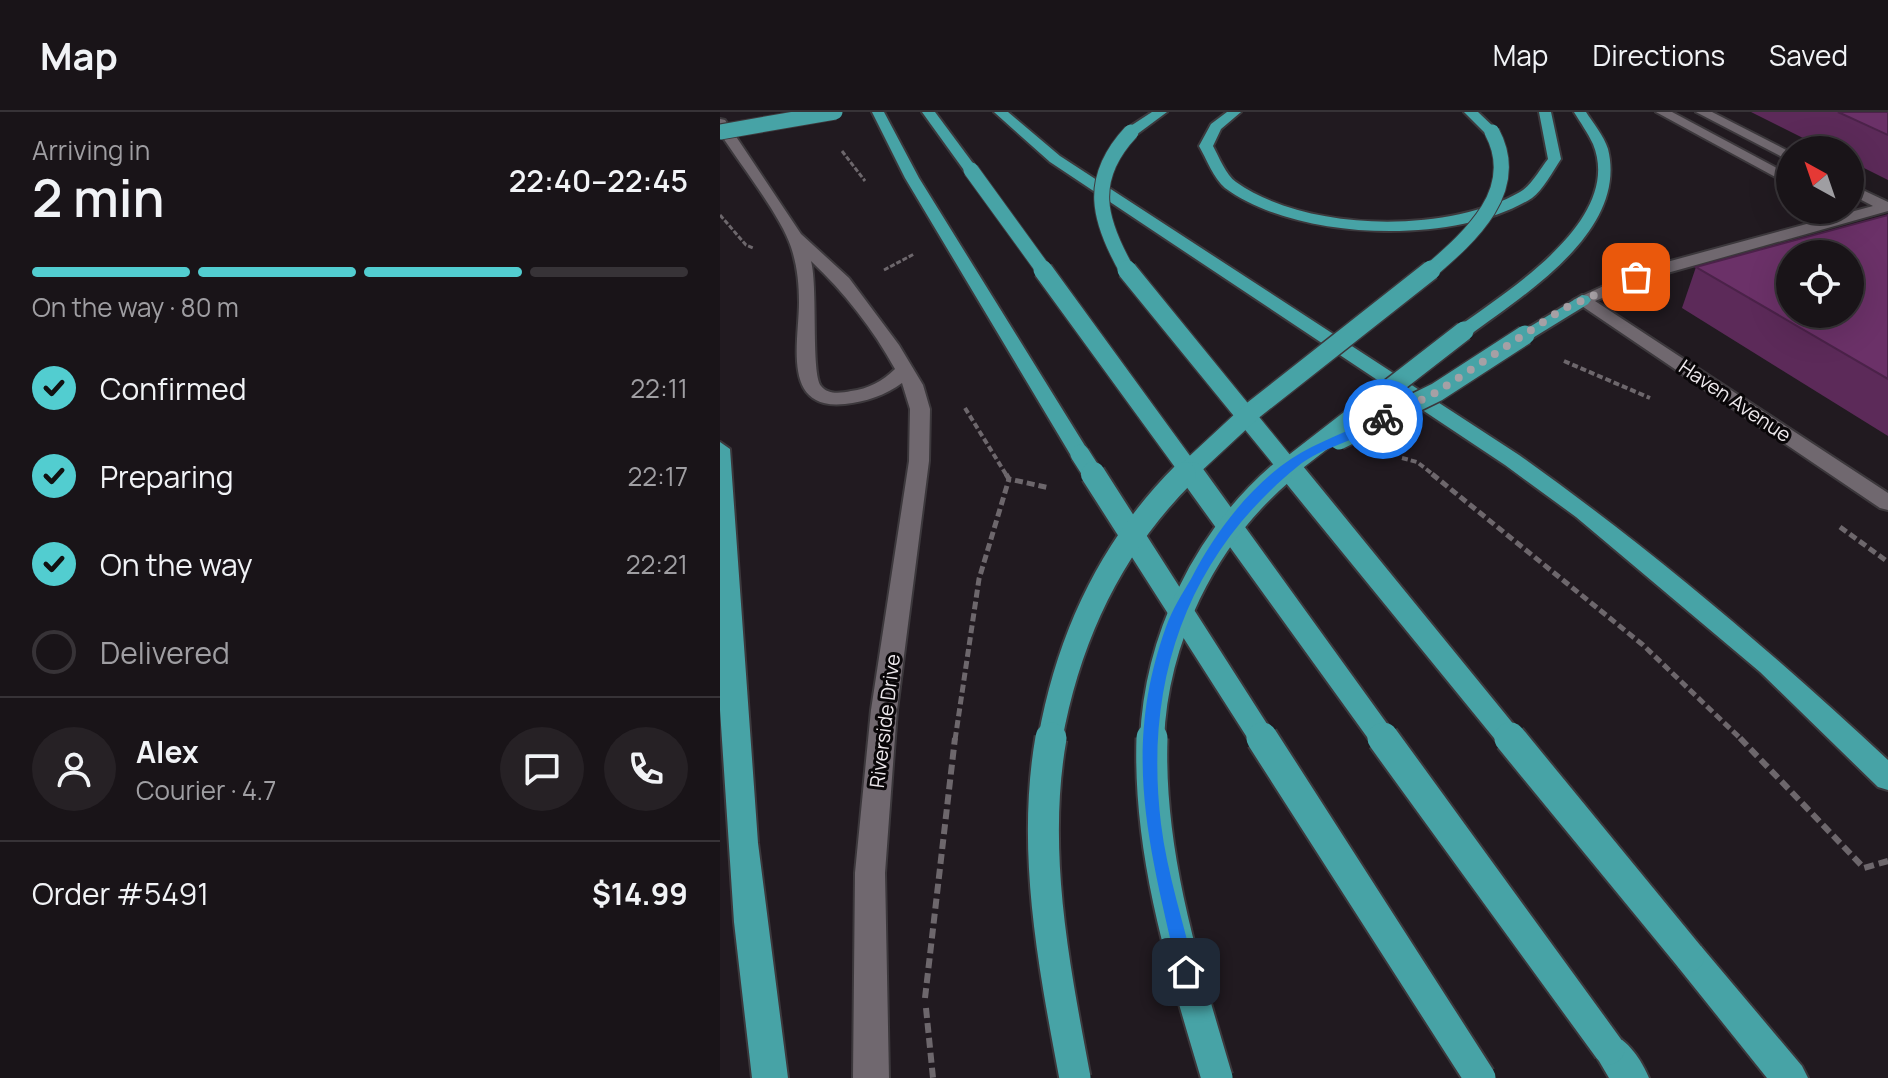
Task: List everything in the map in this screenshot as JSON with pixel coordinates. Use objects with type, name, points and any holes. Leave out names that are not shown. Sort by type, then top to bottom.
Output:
[{"type":"highway","points":[[720,128],[832,112]]},
{"type":"highway","points":[[878,112],[912,178],[1088,467],[1480,1078]]},
{"type":"highway","points":[[928,112],[1631,1078]]},
{"type":"highway","points":[[1000,112],[1055,159],[1512,460],[1584,512],[1769,665],[1888,778]]},
{"type":"highway","points":[[1161,112],[1131,132],[1111,156],[1101,182],[1100,195],[1108,234],[1131,276],[1790,1078]]},
{"type":"highway","points":[[1235,112],[1216,127],[1206,146],[1215,173],[1235,190],[1266,206],[1303,217],[1345,224],[1388,226],[1435,224],[1484,215],[1532,192],[1548,176],[1557,153],[1555,136],[1545,112]]},
{"type":"highway","points":[[1075,1078],[1050,937],[1042,803],[1052,712],[1075,633],[1105,572],[1179,479],[1262,405],[1428,272],[1491,206],[1503,179],[1503,155],[1492,132],[1470,112]]},
{"type":"highway","points":[[1217,1078],[1170,911],[1153,827],[1148,751],[1153,698],[1173,625],[1210,553],[1254,499],[1296,461],[1556,258],[1585,226],[1606,184],[1604,153],[1599,139],[1580,112]]},
{"type":"highway","points":[[1296,461],[1437,392],[1582,300]]},
{"type":"highway","points":[[720,449],[738,791],[752,939],[770,1078]]},
{"type":"main road","points":[[1662,112],[1776,173]]},
{"type":"main road","points":[[1702,112],[1776,150]]},
{"type":"main road","name":"Riverside Drive","points":[[720,128],[795,237],[843,282],[905,368],[917,396],[920,443],[884,710],[872,844],[869,959],[871,1078]]},
{"type":"main road","points":[[1864,195],[1887,206]]},
{"type":"main road","points":[[1864,210],[1887,206]]},
{"type":"main road","points":[[1582,300],[1647,273],[1811,224]]},
{"type":"main road","name":"Riverside Drive","points":[[795,237],[806,279],[808,373],[813,388],[819,395],[829,398],[853,397],[886,386],[905,368]]},
{"type":"main road","name":"Haven Avenue","points":[[1582,300],[1888,503]]},
{"type":"path","points":[[720,215],[746,245]]},
{"type":"path","points":[[1566,352],[1557,358],[1652,398]]},
{"type":"path","points":[[1389,454],[1417,462],[1643,645],[1749,746],[1864,868],[1886,862]]},
{"type":"path","points":[[933,1078],[925,1001],[954,747],[979,579],[1009,479]]},
{"type":"path","points":[[1838,526],[1888,562]]},
{"type":"building","points":[[1838,112],[1888,112],[1888,135]]},
{"type":"building","points":[[1888,215],[1888,379],[1801,328],[1864,328],[1864,240],[1796,240],[1864,224]]},
{"type":"building","points":[[1776,245],[1776,314],[1696,267]]},
{"type":"way so far","points":[[1383,419],[1437,392],[1563,309],[1636,277]]},
{"type":"route","points":[[1186,972],[1153,827],[1148,751],[1153,698],[1173,625],[1210,553],[1254,499],[1296,461],[1383,419]]}]
